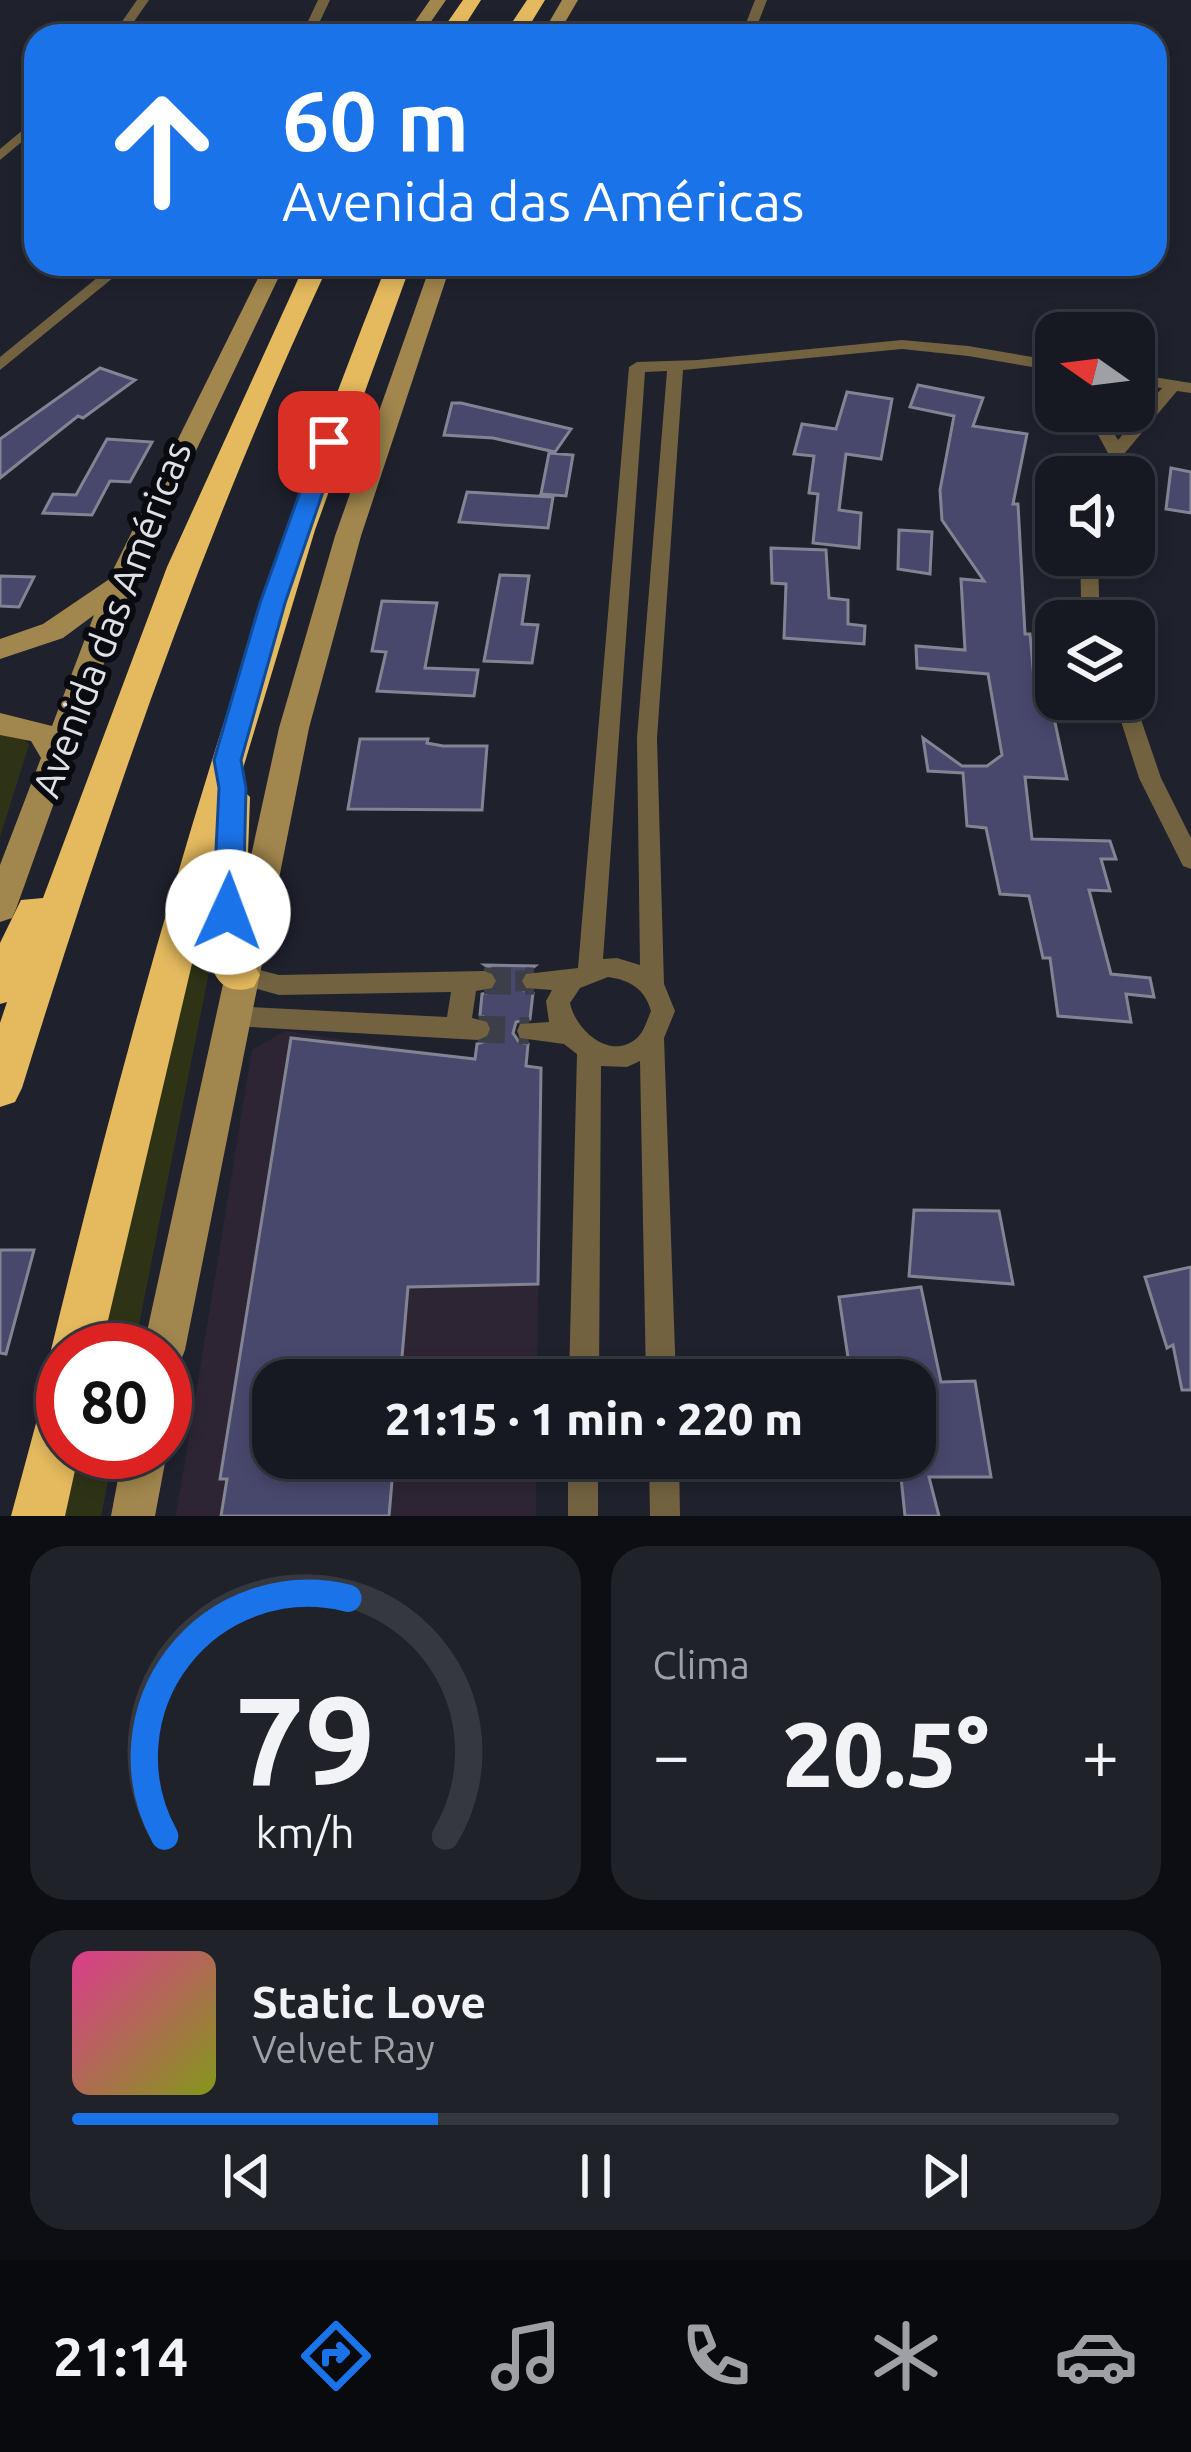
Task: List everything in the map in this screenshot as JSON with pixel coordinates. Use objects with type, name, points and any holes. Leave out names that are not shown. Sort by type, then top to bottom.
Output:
[{"type":"highway","name":"Avenida das Américas","points":[[0,1088],[79,843],[197,530],[312,276]]},
{"type":"highway","points":[[82,1323],[136,1089],[273,603],[315,479],[394,276]]},
{"type":"highway","points":[[227,760],[232,788],[225,938],[228,959],[240,975]]},
{"type":"highway","points":[[0,987],[43,892],[79,843]]},
{"type":"highway","points":[[38,1516],[47,1479]]},
{"type":"main road","name":"Avenida das Américas","points":[[0,909],[119,585],[269,276]]},
{"type":"main road","points":[[169,1323],[294,728],[348,536],[437,276]]},
{"type":"main road","points":[[0,649],[53,631],[119,585]]},
{"type":"main road","points":[[0,724],[41,732],[54,755]]},
{"type":"main road","points":[[133,1516],[140,1479]]},
{"type":"street","points":[[0,156],[24,134]]},
{"type":"street","points":[[0,365],[108,276]]},
{"type":"street","points":[[652,1039],[623,1055],[589,1053],[564,1033],[559,1021],[560,998],[583,974],[608,739],[638,367],[675,368],[882,345],[930,346],[1035,362]]},
{"type":"street","points":[[1009,358],[1035,371]]},
{"type":"street","points":[[661,1359],[652,1039],[663,1011],[652,985],[647,738],[675,368]]},
{"type":"street","points":[[1155,404],[1182,387]]},
{"type":"street","points":[[1104,432],[1116,453]]},
{"type":"street","points":[[1115,456],[1132,432]]},
{"type":"street","points":[[1131,720],[1150,778],[1191,860]]},
{"type":"street","points":[[608,739],[647,738]]},
{"type":"street","points":[[534,981],[624,968],[652,985]]},
{"type":"street","points":[[232,1016],[468,1029],[474,981],[279,985],[240,975]]},
{"type":"street","points":[[529,1031],[564,1033]]},
{"type":"street","points":[[584,1359],[589,1053]]},
{"type":"street","points":[[583,1479],[583,1516]]},
{"type":"street","points":[[664,1479],[665,1516]]},
{"type":"shaded area","points":[[285,1031],[541,1068],[537,1359],[252,1359],[252,1479],[536,1479],[536,1516],[176,1516],[182,1479],[192,1479],[192,1418],[252,1050]]},
{"type":"green space","points":[[0,733],[22,737],[29,745],[0,837]]},
{"type":"green space","points":[[208,863],[209,972],[139,1323],[101,1323]]},
{"type":"green space","points":[[65,1479],[109,1479],[101,1516],[56,1516]]},
{"type":"building","points":[[100,368],[135,380],[83,418],[78,416],[0,478],[0,439]]},
{"type":"building","points":[[918,385],[983,398],[973,426],[1027,434],[1013,504],[1018,504],[1025,634],[1030,634],[1035,720],[1054,720],[1067,779],[1025,777],[1032,839],[1110,841],[1116,859],[1101,859],[1110,891],[1089,890],[1111,974],[1150,978],[1154,997],[1126,994],[1131,1022],[1058,1016],[1050,958],[1043,958],[1029,896],[1000,894],[986,828],[967,826],[963,773],[928,771],[923,738],[962,766],[987,766],[1002,755],[988,674],[917,668],[916,646],[965,650],[961,579],[984,581],[942,520],[940,490],[954,416],[910,407]]},
{"type":"building","points":[[847,392],[892,399],[881,459],[846,454],[839,510],[861,513],[859,548],[813,543],[818,494],[809,493],[814,456],[794,454],[802,424],[836,429]]},
{"type":"building","points":[[452,403],[571,429],[555,452],[493,438],[444,435]]},
{"type":"building","points":[[107,439],[152,442],[130,482],[110,481],[92,515],[43,513],[53,494],[76,495]]},
{"type":"building","points":[[549,453],[573,455],[566,496],[541,494]]},
{"type":"building","points":[[1171,468],[1191,472],[1191,513],[1166,509]]},
{"type":"building","points":[[467,492],[553,497],[548,528],[459,522]]},
{"type":"building","points":[[899,530],[932,532],[930,574],[898,569]]},
{"type":"building","points":[[771,548],[826,550],[829,598],[848,600],[848,624],[865,626],[864,644],[784,638],[786,584],[772,583]]},
{"type":"building","points":[[500,575],[529,576],[522,624],[538,625],[532,663],[484,661]]},
{"type":"building","points":[[0,576],[34,577],[19,607],[0,606]]},
{"type":"building","points":[[382,601],[437,603],[425,668],[478,670],[474,696],[377,691],[386,652],[372,651]]},
{"type":"building","points":[[360,739],[428,739],[427,743],[443,746],[487,746],[482,810],[348,809]]},
{"type":"building","points":[[485,965],[535,966],[518,979],[522,990],[533,993],[530,1019],[516,1022],[513,1033],[519,1042],[528,1044],[526,1066],[541,1068],[538,1284],[408,1287],[402,1359],[252,1359],[252,1479],[392,1479],[389,1516],[221,1516],[227,1479],[220,1479],[291,1038],[475,1059],[477,1044],[489,1040],[494,1031],[491,1020],[480,1015],[482,994],[493,992],[500,983],[496,972]]},
{"type":"building","points":[[914,1210],[999,1211],[1013,1284],[909,1276]]},
{"type":"building","points":[[0,1250],[34,1250],[6,1354],[0,1353]]},
{"type":"building","points":[[1191,1267],[1191,1390],[1182,1390],[1173,1345],[1167,1348],[1145,1277]]},
{"type":"building","points":[[921,1287],[941,1382],[975,1381],[991,1477],[936,1477],[936,1359],[848,1359],[839,1297]]},
{"type":"building","points":[[901,1479],[930,1479],[939,1516],[905,1516]]},
{"type":"tunnel","points":[[484,981],[534,981]]},
{"type":"tunnel","points":[[478,1029],[529,1031]]},
{"type":"route","points":[[228,912],[232,788],[227,760],[273,603],[329,442]]}]
